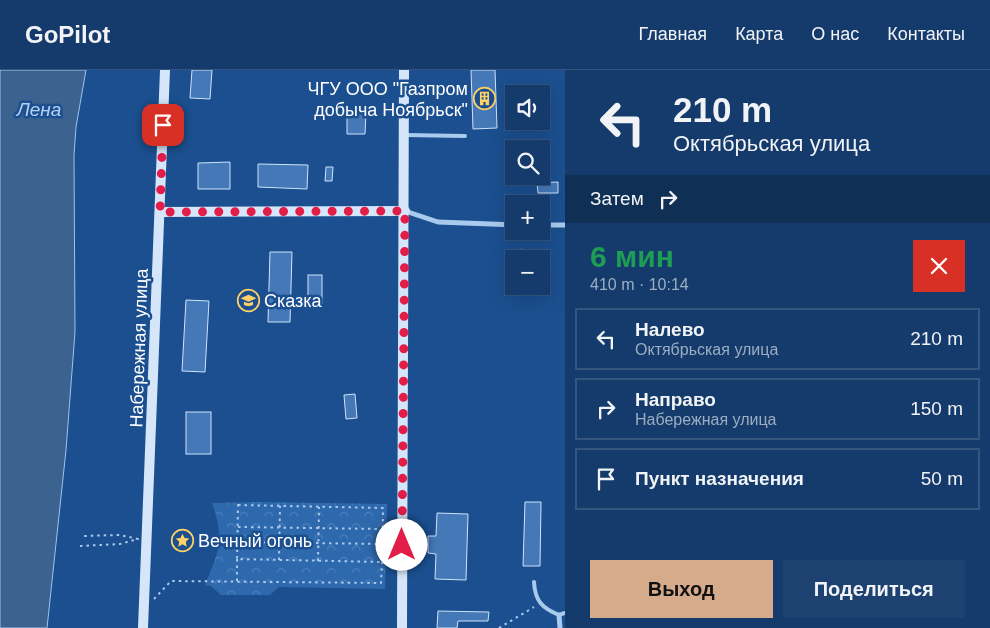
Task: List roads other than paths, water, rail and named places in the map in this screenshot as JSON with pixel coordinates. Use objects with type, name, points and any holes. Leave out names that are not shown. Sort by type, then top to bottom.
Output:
[{"type":"street","name":"Набережная улица","points":[[143,628],[165,70]]},
{"type":"street","points":[[402,628],[405,211],[404,70]]},
{"type":"street","points":[[160,212],[405,211],[438,222],[505,225]]},
{"type":"street","points":[[550,225],[565,225]]},
{"type":"street","points":[[560,628],[562,614]]},
{"type":"lane","points":[[404,135],[465,136]]},
{"type":"lane","points":[[534,582],[534,593],[540,605],[562,614]]},
{"type":"water","name":"Лена","points":[[0,70],[86,70],[76,127],[74,155],[75,332],[66,450],[47,628],[0,628]]},
{"type":"place","name":"ЧГУ ООО \"Газпром добыча Ноябрьск\"","points":[[484,99]]},
{"type":"place","name":"Сказка","points":[[248,301]]},
{"type":"place","name":"Вечный огонь","points":[[182,541]]}]
